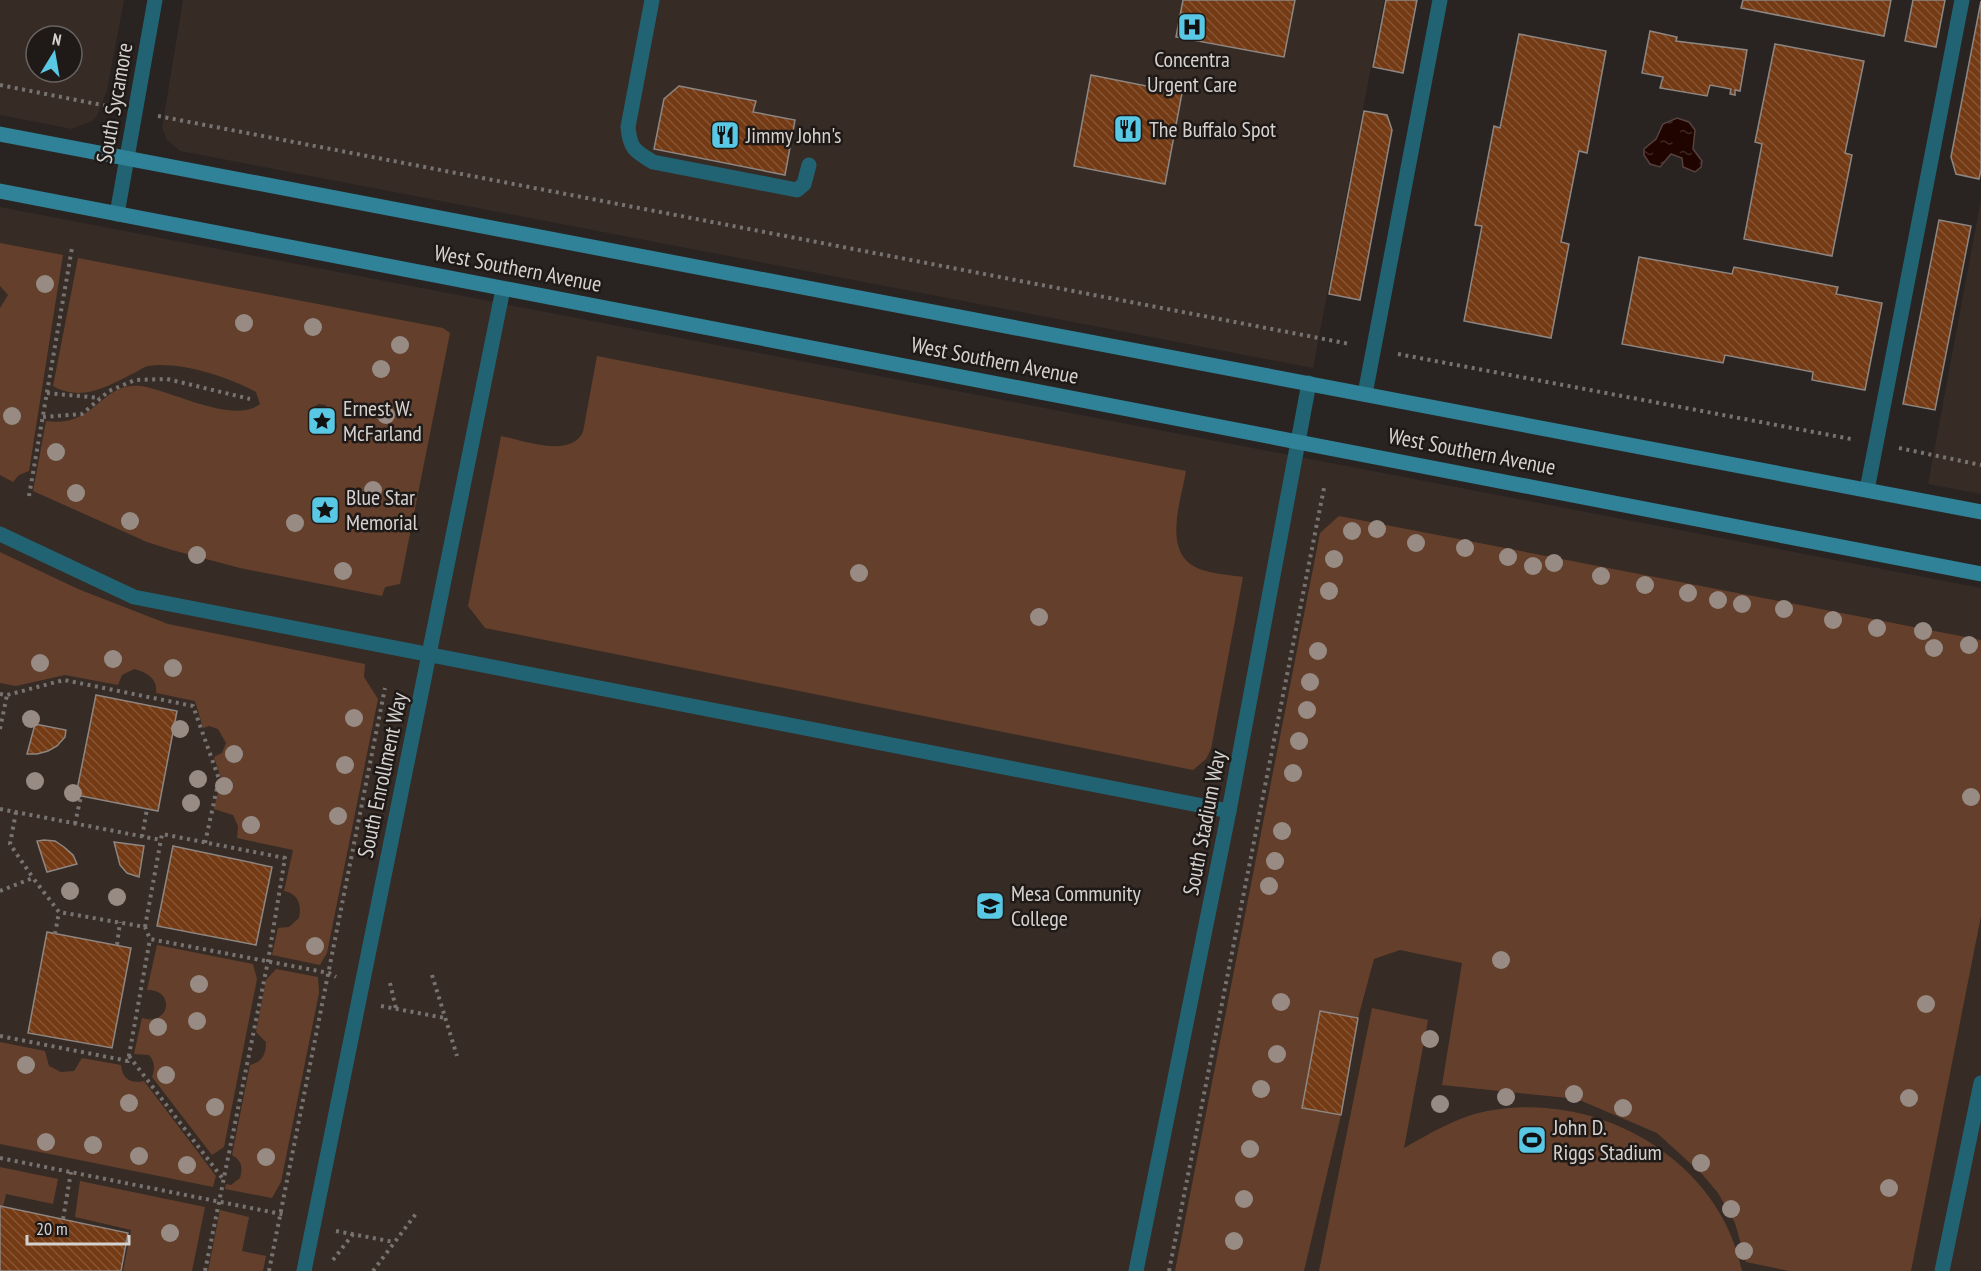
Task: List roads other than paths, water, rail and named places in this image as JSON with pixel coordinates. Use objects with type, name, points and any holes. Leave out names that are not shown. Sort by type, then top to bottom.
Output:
[{"type":"main road","name":"West Southern Avenue","points":[[0,134],[1981,512]]},
{"type":"main road","name":"West Southern Avenue","points":[[0,191],[1981,574]]},
{"type":"street","name":"South Sycamore","points":[[117,214],[155,0]]},
{"type":"street","points":[[652,0],[628,127],[629,143],[637,153],[652,162],[798,190],[804,184],[809,165]]},
{"type":"street","points":[[1365,394],[1440,0]]},
{"type":"street","points":[[1868,489],[1962,0]]},
{"type":"street","name":"South Enrollment Way","points":[[304,1271],[503,289]]},
{"type":"street","name":"South Stadium Way","points":[[1136,1271],[1229,812],[1309,383]]},
{"type":"street","points":[[0,534],[134,597],[1229,812]]},
{"type":"street","points":[[1942,1271],[1981,1083]]},
{"type":"water","points":[[1677,118],[1689,122],[1695,130],[1693,149],[1702,161],[1701,167],[1695,172],[1683,167],[1682,158],[1671,154],[1660,167],[1650,164],[1644,155],[1644,149],[1656,139],[1663,124]]},
{"type":"place","name":"Concentra Urgent Care","points":[[1192,27]]},
{"type":"place","name":"The Buffalo Spot","points":[[1128,129]]},
{"type":"place","name":"Jimmy John's","points":[[725,135]]},
{"type":"place","name":"Ernest W. McFarland","points":[[322,421]]},
{"type":"place","name":"Blue Star Memorial","points":[[325,510]]},
{"type":"place","name":"Mesa Community College","points":[[990,906]]},
{"type":"place","name":"John D. Riggs Stadium","points":[[1532,1140]]}]
